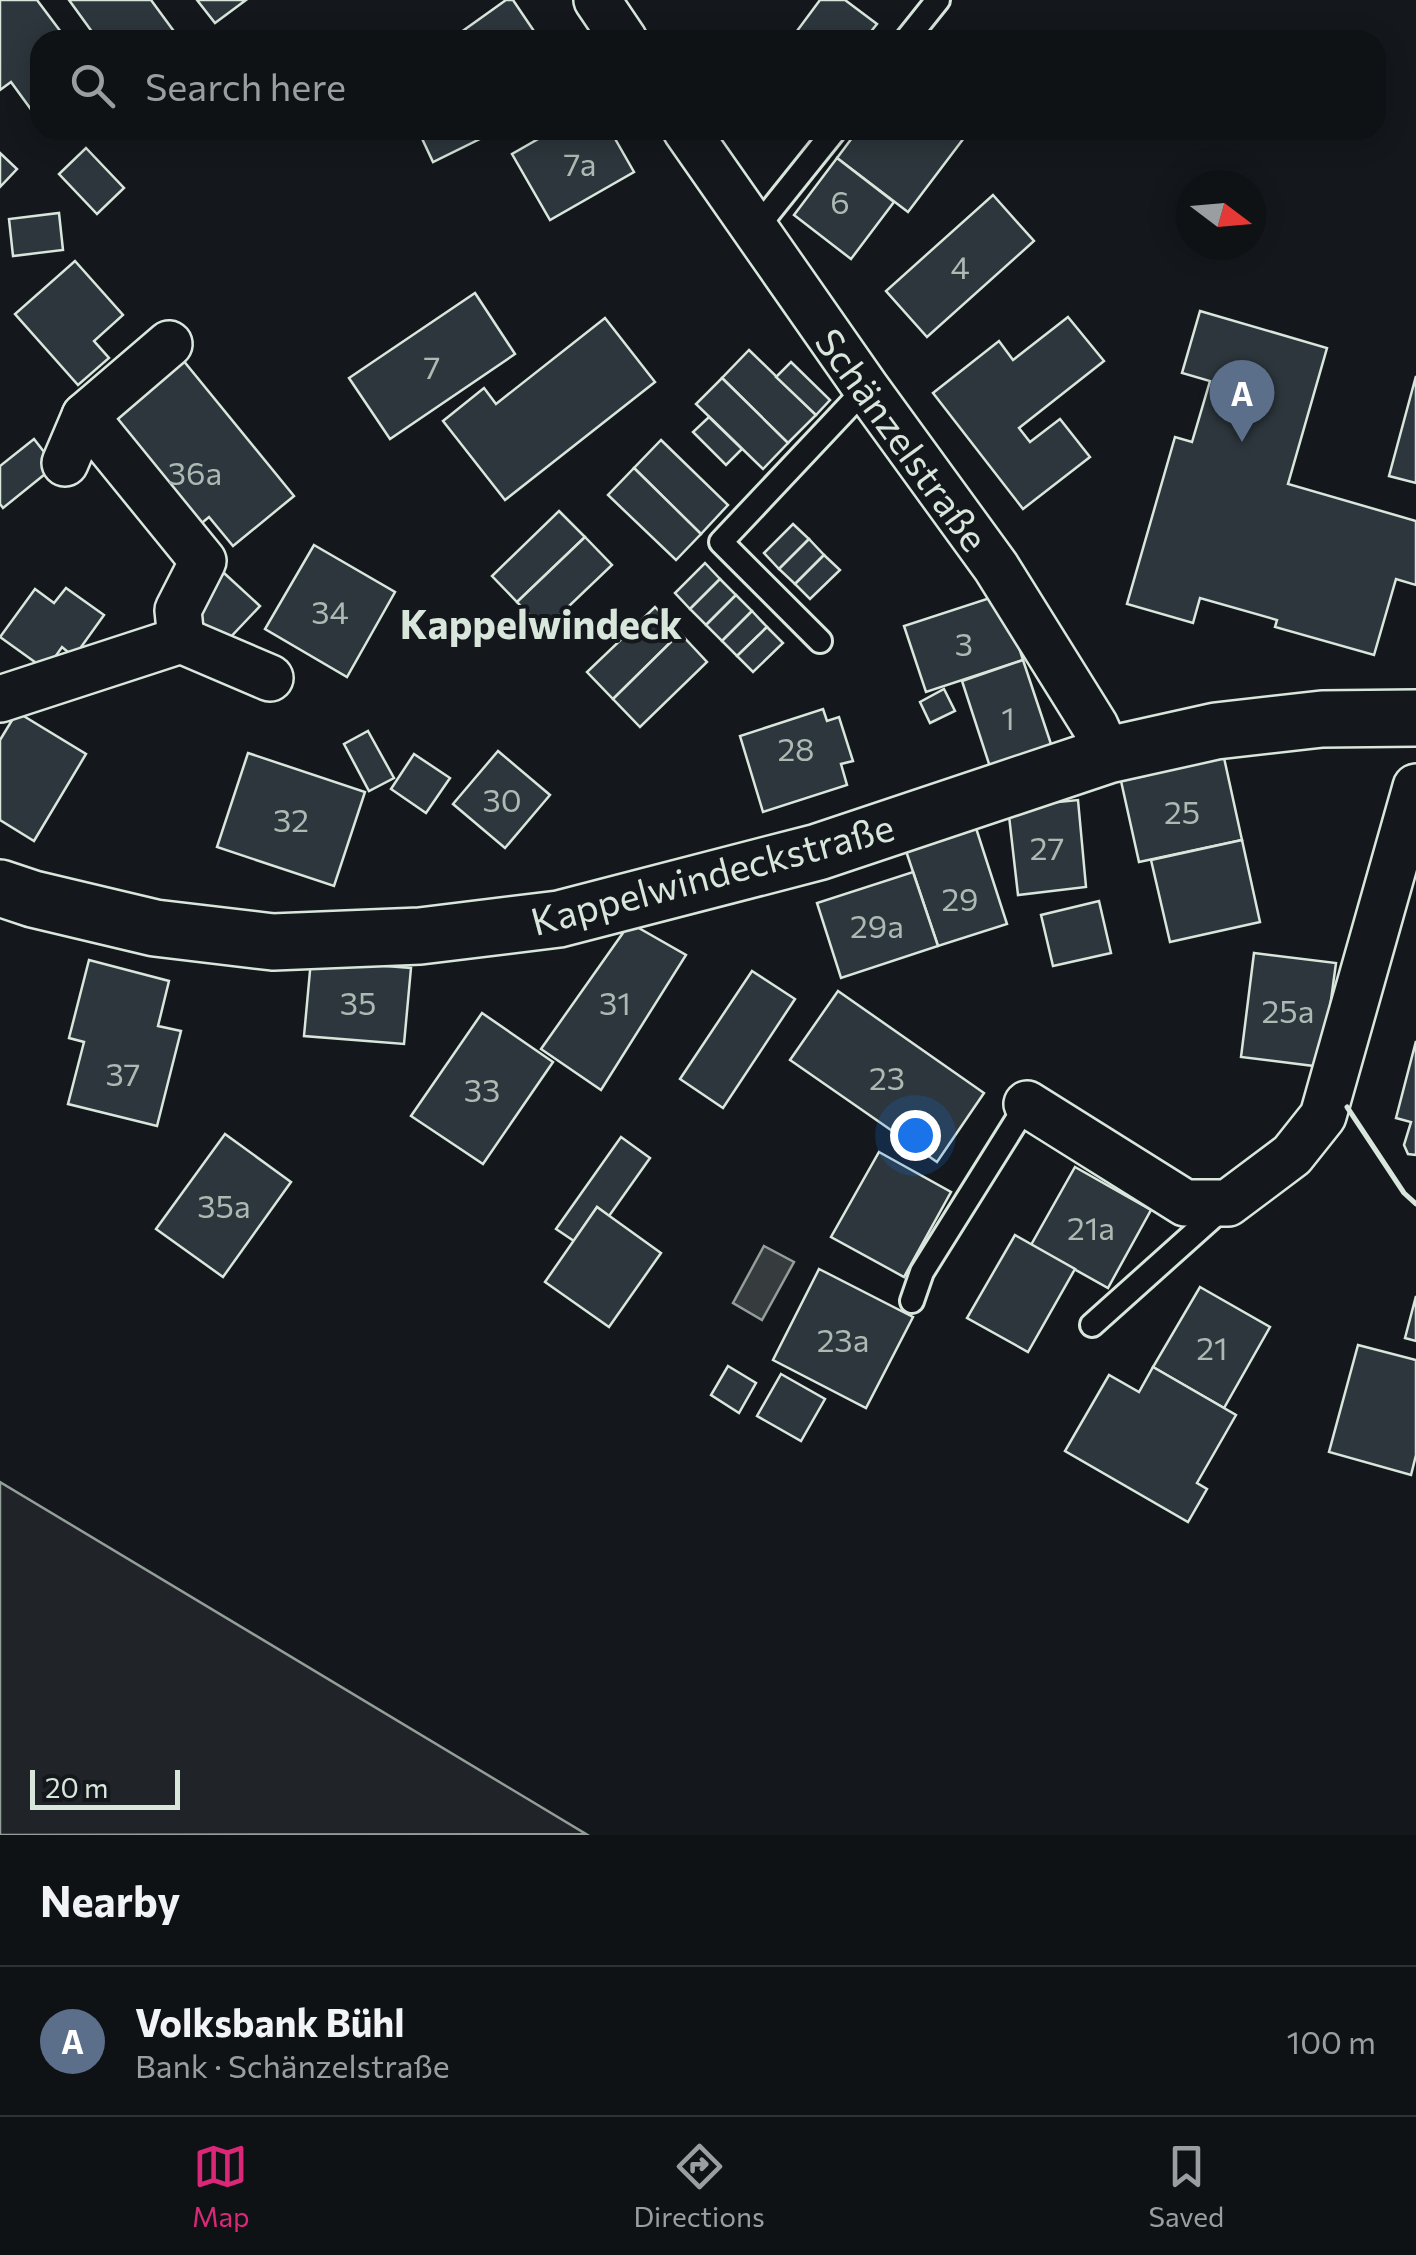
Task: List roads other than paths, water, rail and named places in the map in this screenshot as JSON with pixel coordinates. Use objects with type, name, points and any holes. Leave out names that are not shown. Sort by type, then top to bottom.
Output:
[{"type":"street","points":[[596,0],[617,30]]},
{"type":"street","name":"Schänzelstraße","points":[[693,140],[996,566],[1095,726],[1108,755]]},
{"type":"street","points":[[65,462],[85,416],[168,344]]},
{"type":"street","points":[[85,416],[203,561],[178,610],[182,640]]},
{"type":"street","points":[[0,699],[182,640],[270,678]]},
{"type":"street","name":"Kappelwindeckstraße","points":[[0,888],[155,928],[273,942],[420,936],[558,920],[799,857],[1108,755],[1216,731],[1322,719],[1416,718]]},
{"type":"street","points":[[1027,1104],[1184,1203],[1228,1202],[1260,1182],[1292,1155],[1323,1116],[1416,786]]},
{"type":"lane","points":[[914,30],[938,0]]},
{"type":"lane","points":[[755,230],[827,140]]},
{"type":"lane","points":[[820,641],[721,542],[866,388]]},
{"type":"lane","points":[[912,1301],[922,1272],[1027,1104]]},
{"type":"lane","points":[[1092,1325],[1228,1202]]},
{"type":"place","name":"Volksbank Bühl","points":[[1242,442]]},
{"type":"district","name":"Kappelwindeck","points":[[541,622]]}]
